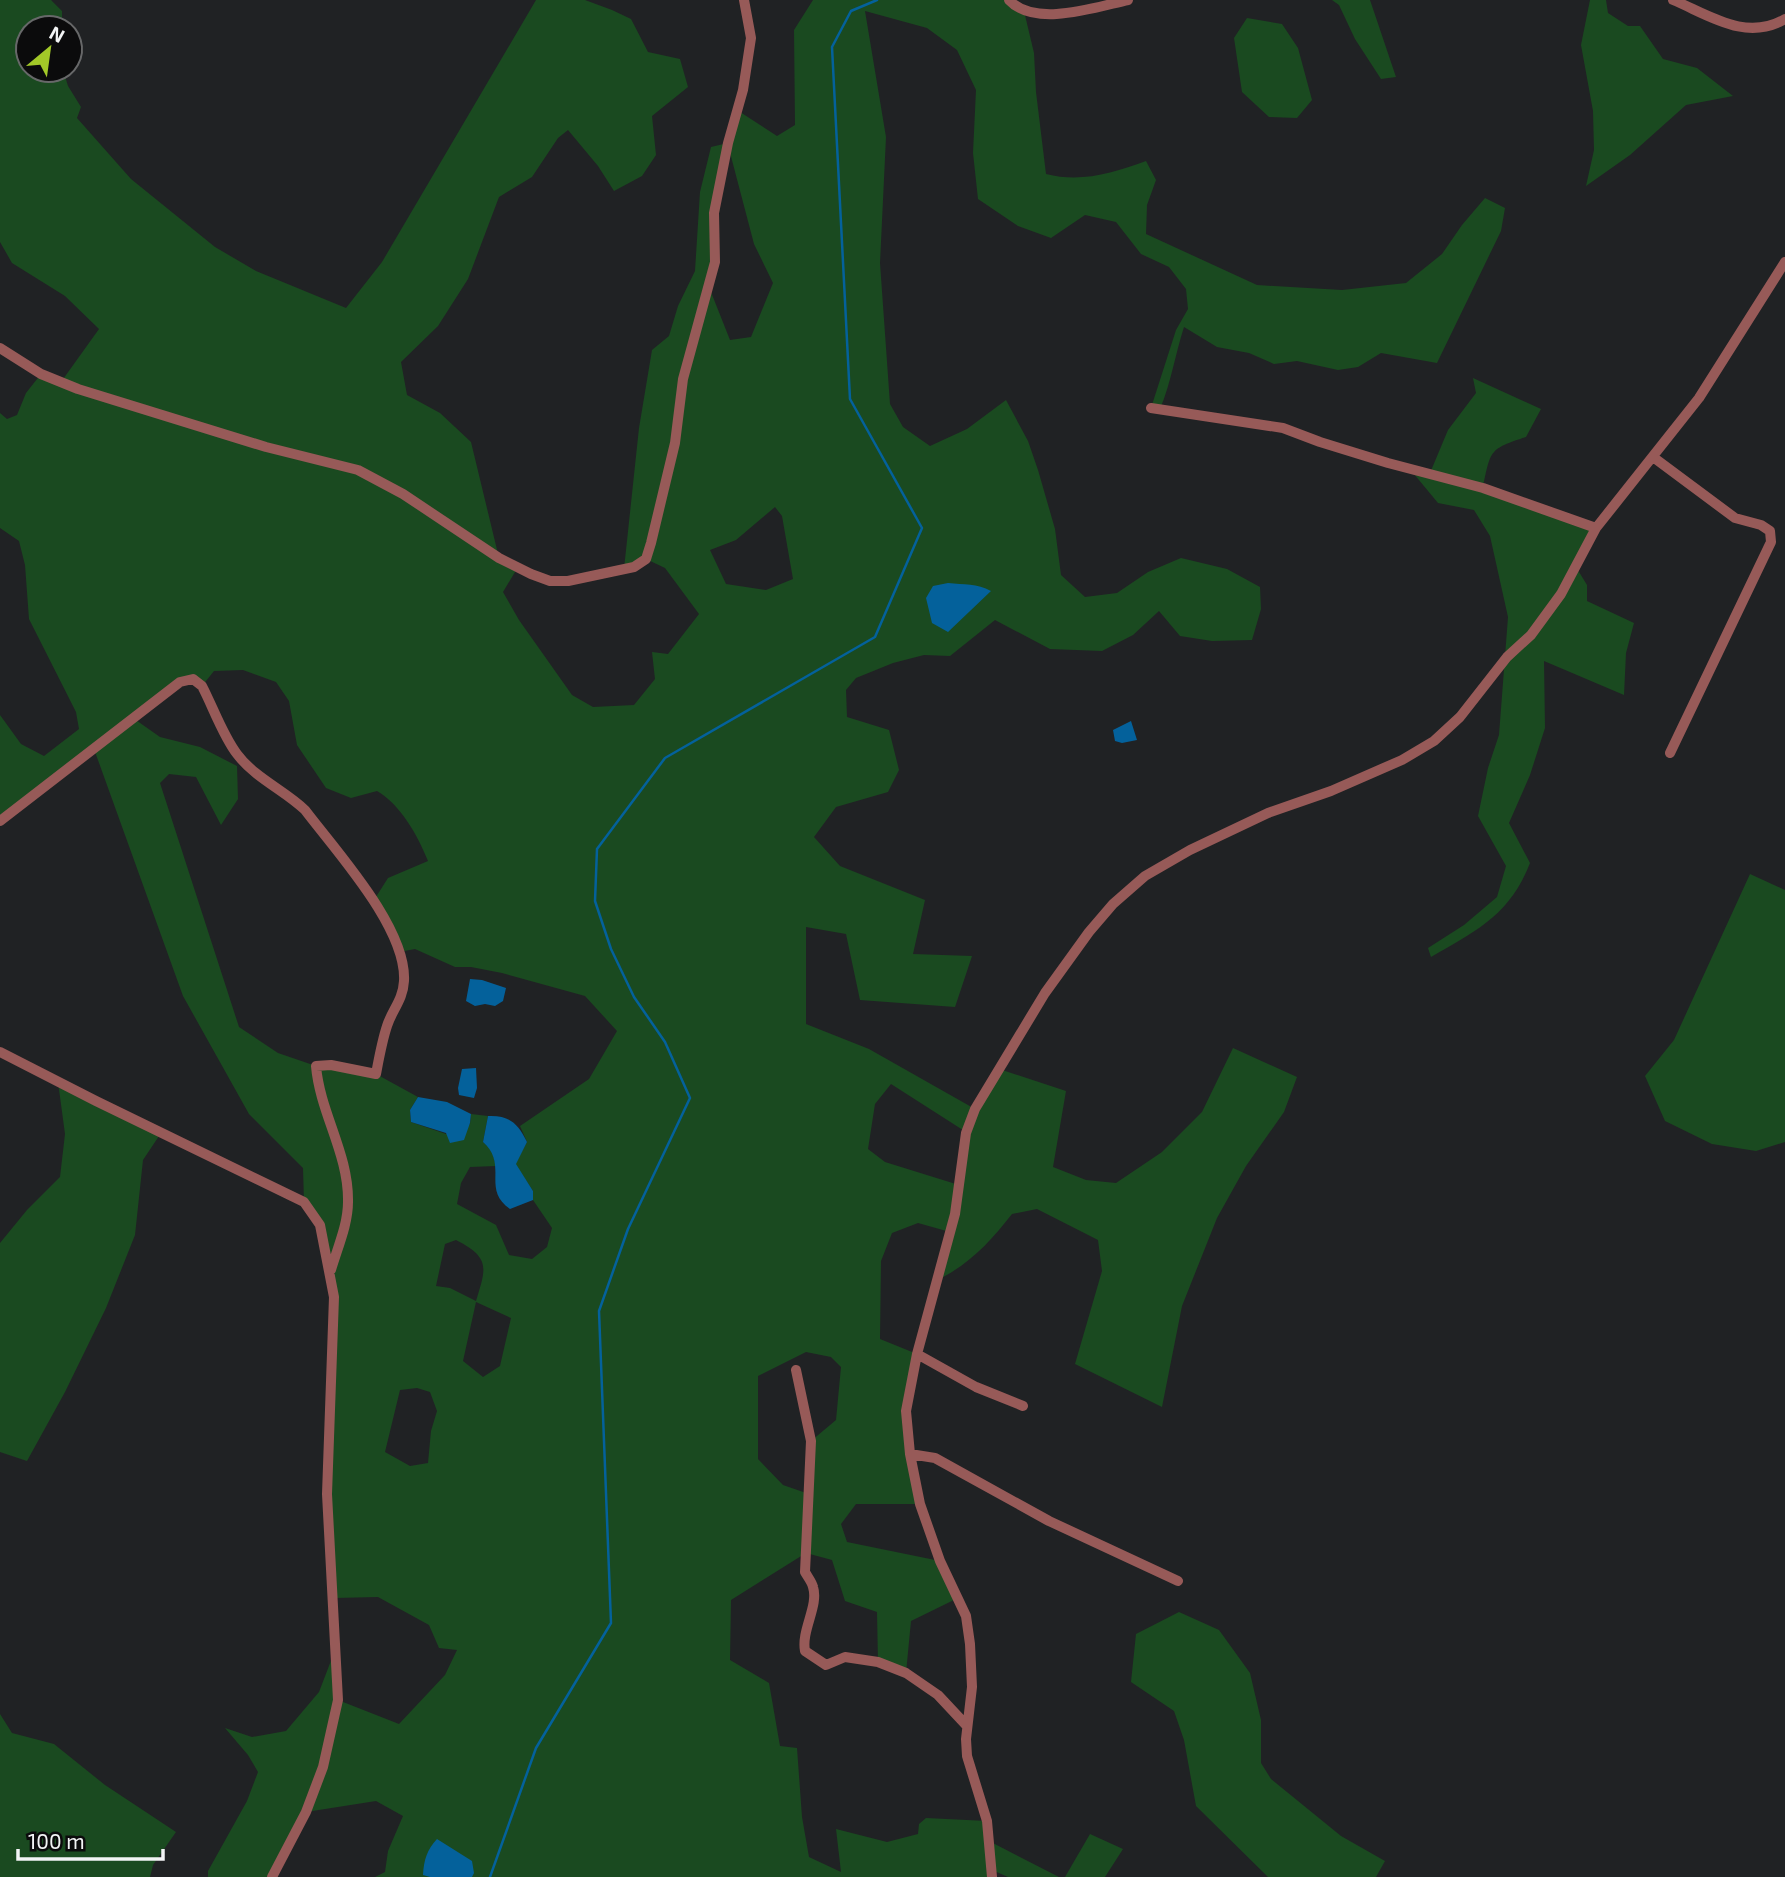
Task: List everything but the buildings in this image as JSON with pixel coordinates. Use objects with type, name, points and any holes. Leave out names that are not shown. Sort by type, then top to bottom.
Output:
[{"type":"street","points":[[0,348],[41,374],[78,389],[266,447],[358,470],[403,494],[499,558],[531,575],[550,581],[568,581],[634,567],[646,559],[651,543],[675,443],[683,379],[715,262],[713,213],[727,143],[743,90],[751,38],[744,0]]},
{"type":"street","points":[[1009,0],[1024,11],[1058,15],[1128,0]]},
{"type":"street","points":[[1673,0],[1724,25],[1756,29],[1774,26],[1785,19]]},
{"type":"street","points":[[992,1877],[987,1821],[967,1756],[967,1726],[972,1687],[970,1644],[965,1616],[940,1561],[920,1504],[910,1454],[906,1411],[917,1354],[955,1214],[966,1132],[975,1110],[1045,993],[1089,932],[1113,904],[1144,876],[1190,850],[1268,813],[1331,791],[1390,765],[1434,741],[1460,716],[1507,657],[1531,635],[1561,594],[1596,528],[1699,398],[1785,262]]},
{"type":"street","points":[[1151,408],[1283,428],[1388,463],[1483,488],[1596,528]]},
{"type":"street","points":[[1653,457],[1735,518],[1760,525],[1770,531],[1771,542],[1670,753]]},
{"type":"street","points":[[0,821],[180,682],[193,679],[202,686],[237,754],[259,776],[293,799],[304,810],[374,900],[399,952],[405,979],[402,1000],[387,1024],[376,1074],[331,1065],[316,1066],[318,1084],[345,1167],[348,1204],[330,1274]]},
{"type":"street","points":[[0,1052],[304,1202],[320,1225],[334,1297],[327,1494],[338,1700],[323,1767],[306,1812],[272,1877]]},
{"type":"street","points":[[917,1354],[976,1387],[1023,1406]]},
{"type":"street","points":[[796,1370],[811,1441],[804,1572],[814,1589],[803,1640],[805,1651],[826,1665],[845,1657],[878,1662],[905,1673],[938,1695],[967,1726]]},
{"type":"street","points":[[910,1454],[935,1458],[1049,1521],[1178,1581]]},
{"type":"green space","points":[[0,0],[51,0],[62,11],[62,14],[14,14],[14,84],[67,84],[81,107],[77,118],[131,179],[215,247],[256,271],[346,308],[382,262],[536,0],[585,0],[631,19],[648,52],[680,59],[688,87],[652,116],[656,155],[642,176],[614,191],[598,166],[568,130],[558,138],[532,177],[499,197],[468,279],[438,326],[401,362],[407,395],[440,413],[471,442],[499,558],[518,567],[503,592],[519,620],[572,695],[593,707],[634,705],[655,679],[652,652],[668,654],[699,614],[665,568],[646,559],[624,569],[639,428],[652,350],[669,336],[678,306],[695,271],[700,192],[711,147],[728,143],[737,110],[777,136],[795,125],[794,30],[813,0],[1009,0],[1024,11],[1034,53],[1046,174],[1084,177],[1109,173],[1146,161],[1156,180],[1147,205],[1146,234],[1257,285],[1342,290],[1406,283],[1442,254],[1485,198],[1505,208],[1501,231],[1437,363],[1381,353],[1358,367],[1338,370],[1297,361],[1274,364],[1249,353],[1217,347],[1184,327],[1160,409],[1151,408],[1176,330],[1188,309],[1186,289],[1169,267],[1141,254],[1116,222],[1085,215],[1051,238],[1018,226],[978,199],[973,153],[976,90],[957,50],[927,28],[865,11],[886,137],[880,263],[890,404],[903,427],[930,446],[967,429],[1006,400],[1028,441],[1038,470],[1055,529],[1061,575],[1085,597],[1117,593],[1148,572],[1181,558],[1227,569],[1260,587],[1261,609],[1252,640],[1212,641],[1180,636],[1159,611],[1133,635],[1102,651],[1050,649],[995,620],[950,656],[924,655],[893,663],[856,678],[846,690],[847,717],[889,730],[899,770],[888,792],[836,807],[814,837],[840,866],[925,900],[913,954],[972,956],[955,1007],[860,1000],[846,934],[806,927],[806,1024],[869,1049],[975,1109],[999,1069],[1066,1091],[1053,1167],[1086,1180],[1116,1183],[1162,1152],[1202,1112],[1233,1048],[1297,1077],[1284,1112],[1246,1166],[1217,1218],[1182,1306],[1162,1407],[1075,1364],[1102,1271],[1098,1240],[1037,1209],[1012,1214],[979,1252],[937,1280],[950,1232],[918,1223],[892,1233],[881,1261],[880,1339],[917,1354],[906,1411],[920,1504],[856,1504],[841,1524],[847,1542],[940,1561],[958,1598],[911,1621],[906,1673],[878,1662],[877,1612],[845,1601],[832,1560],[806,1553],[731,1600],[730,1660],[769,1683],[780,1746],[797,1748],[802,1817],[809,1857],[841,1872],[836,1829],[887,1842],[918,1834],[919,1824],[926,1818],[987,1821],[989,1841],[1059,1877],[1008,1877],[992,1870],[992,1877],[375,1877],[385,1872],[388,1851],[403,1816],[376,1801],[306,1812],[272,1877],[208,1877],[208,1871],[247,1801],[258,1772],[248,1755],[225,1728],[252,1737],[286,1731],[319,1692],[337,1645],[338,1700],[399,1724],[445,1675],[457,1650],[439,1648],[429,1625],[378,1597],[334,1598],[327,1494],[334,1297],[320,1225],[304,1202],[303,1168],[249,1114],[183,996],[94,749],[0,821],[0,715],[21,744],[44,756],[79,729],[76,712],[29,619],[25,565],[19,541],[0,528],[0,413],[7,419],[17,415],[26,393],[41,374],[61,382],[99,329],[65,296],[12,263],[0,242]],"holes":[[[728,145],[754,244],[773,283],[751,337],[730,340],[709,287]],[[775,507],[782,516],[793,579],[766,590],[726,584],[710,550],[736,540]],[[243,670],[276,682],[289,701],[297,745],[326,788],[351,798],[377,791],[394,804],[414,832],[428,861],[388,878],[374,900],[399,952],[415,949],[455,967],[502,973],[585,996],[617,1031],[589,1079],[520,1126],[527,1142],[515,1164],[533,1191],[533,1200],[552,1228],[547,1247],[532,1259],[509,1255],[496,1225],[457,1204],[461,1183],[470,1167],[496,1166],[492,1150],[483,1142],[488,1116],[471,1114],[470,1124],[446,1134],[411,1122],[410,1110],[418,1097],[376,1074],[316,1066],[278,1053],[239,1027],[160,783],[169,774],[196,777],[221,825],[238,799],[237,766],[200,747],[160,737],[133,718],[193,679],[202,686],[214,671]],[[891,1084],[966,1132],[959,1185],[885,1162],[868,1149],[875,1104]],[[456,1240],[475,1252],[480,1259],[483,1272],[476,1301],[450,1288],[436,1286],[445,1244]],[[476,1302],[511,1318],[500,1366],[483,1377],[463,1361]],[[806,1352],[831,1357],[841,1367],[836,1420],[811,1441],[809,1494],[783,1485],[758,1459],[758,1376]],[[417,1388],[430,1392],[437,1411],[431,1431],[428,1463],[410,1466],[385,1452],[400,1390]]]},
{"type":"green space","points":[[1332,0],[1370,0],[1396,77],[1381,79],[1355,39],[1339,5]]},
{"type":"green space","points":[[1590,0],[1606,0],[1608,13],[1628,26],[1640,26],[1663,59],[1697,68],[1733,96],[1686,105],[1630,155],[1586,186],[1594,150],[1593,111],[1581,45]]},
{"type":"green space","points":[[1247,18],[1282,24],[1298,48],[1312,100],[1297,118],[1269,117],[1242,92],[1234,38]]},
{"type":"green space","points":[[1473,378],[1541,409],[1526,437],[1498,448],[1490,458],[1483,487],[1596,528],[1576,567],[1587,585],[1587,601],[1634,623],[1626,653],[1624,695],[1544,661],[1545,728],[1530,775],[1509,823],[1530,863],[1522,881],[1502,909],[1477,930],[1431,957],[1428,948],[1464,925],[1497,897],[1506,866],[1478,816],[1488,768],[1499,735],[1508,617],[1490,536],[1474,510],[1438,503],[1409,468],[1430,473],[1448,430],[1476,393]]},
{"type":"green space","points":[[1750,874],[1785,890],[1785,1142],[1756,1151],[1712,1144],[1665,1121],[1645,1076],[1674,1040]]},
{"type":"green space","points":[[58,1082],[161,1133],[143,1160],[135,1235],[106,1308],[65,1392],[27,1461],[0,1452],[0,1243],[27,1210],[60,1177],[65,1134]]},
{"type":"green space","points":[[1179,1612],[1219,1630],[1250,1673],[1261,1720],[1261,1763],[1271,1779],[1341,1836],[1385,1861],[1376,1877],[1268,1877],[1196,1806],[1184,1740],[1174,1711],[1131,1682],[1136,1634]]},
{"type":"green space","points":[[0,1714],[12,1733],[54,1744],[105,1785],[176,1832],[153,1865],[150,1877],[0,1877]]},
{"type":"green space","points":[[1090,1834],[1123,1849],[1105,1877],[1065,1877]]},
{"type":"water","points":[[948,583],[975,585],[991,591],[948,632],[932,623],[926,598],[933,586]]},
{"type":"water","points":[[1131,721],[1137,740],[1122,743],[1115,741],[1113,730]]},
{"type":"water","points":[[470,979],[506,988],[503,1001],[495,1006],[475,1006],[466,1001]]},
{"type":"water","points":[[476,1068],[477,1088],[474,1098],[459,1095],[462,1069]]},
{"type":"water","points":[[418,1097],[447,1102],[471,1114],[464,1140],[450,1143],[446,1133],[411,1122],[410,1110]]},
{"type":"water","points":[[488,1116],[512,1121],[527,1142],[516,1164],[533,1191],[533,1200],[510,1209],[497,1193],[494,1159],[483,1142]]},
{"type":"water","points":[[437,1839],[472,1861],[472,1877],[423,1875],[427,1855]]},
{"type":"waterway","points":[[490,1877],[536,1748],[611,1623],[599,1311],[628,1229],[690,1098],[665,1042],[634,997],[611,949],[595,901],[597,849],[665,758],[875,637],[922,528],[850,399],[832,47],[851,11],[877,0]]}]
